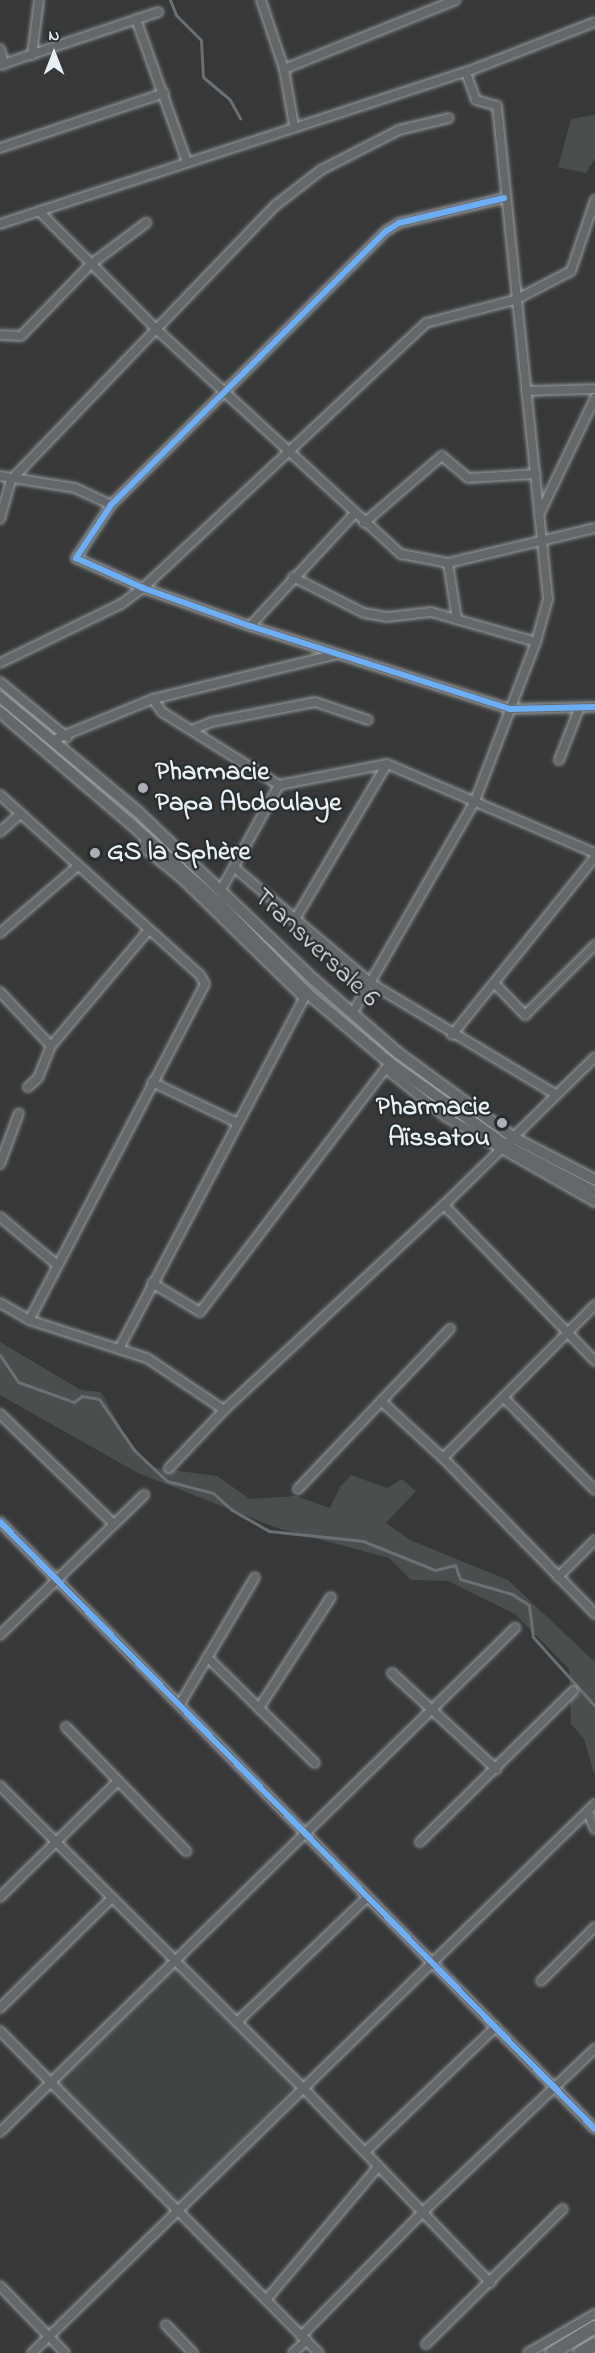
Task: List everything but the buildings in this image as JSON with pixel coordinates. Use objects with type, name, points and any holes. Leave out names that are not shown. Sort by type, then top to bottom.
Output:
[{"type":"main road","name":"Transversale 6","points":[[0,697],[53,740],[221,890],[352,1014],[459,1101],[507,1145],[595,1180]]},
{"type":"main road","name":"Transversale 6","points":[[0,712],[146,836],[306,996],[388,1066],[507,1145],[595,1192]]},
{"type":"main road","points":[[552,2353],[595,2327]]},
{"type":"main road","points":[[580,2353],[595,2344]]},
{"type":"street","points":[[32,55],[39,0]]},
{"type":"street","points":[[261,0],[284,69],[294,126]]},
{"type":"street","points":[[284,69],[456,0]]},
{"type":"street","points":[[0,49],[2,64],[158,12]]},
{"type":"street","points":[[136,19],[187,162]]},
{"type":"street","points":[[0,224],[294,126],[466,72],[595,22]]},
{"type":"street","points":[[352,1014],[372,984],[475,801],[536,642],[548,599],[504,198],[497,106],[476,100],[466,72]]},
{"type":"street","points":[[0,148],[164,93]]},
{"type":"street","points":[[0,519],[11,480],[276,205],[321,170],[399,130],[449,118]]},
{"type":"street","points":[[504,198],[399,223],[386,231],[227,392],[111,505],[76,558],[143,588],[250,626],[510,709],[595,707]]},
{"type":"street","points":[[0,663],[121,604],[143,588],[291,453],[426,323],[515,300],[571,271],[595,200]]},
{"type":"street","points":[[39,211],[156,329],[227,392],[364,524],[401,554],[448,563],[595,528]]},
{"type":"street","points":[[0,335],[21,336],[91,264],[146,224]]},
{"type":"street","points":[[526,391],[595,389]]},
{"type":"street","points":[[539,516],[595,398]]},
{"type":"street","points":[[364,524],[442,456],[468,478],[536,474]]},
{"type":"street","points":[[0,476],[11,480],[75,488],[111,505]]},
{"type":"street","points":[[250,626],[293,577],[354,514]]},
{"type":"street","points":[[448,563],[457,619]]},
{"type":"street","points":[[293,577],[364,613],[387,617],[431,612],[536,642]]},
{"type":"street","points":[[53,740],[67,737],[153,699],[339,654]]},
{"type":"street","points":[[0,682],[67,737]]},
{"type":"street","points":[[153,699],[162,712],[279,785],[387,765],[475,801],[595,855],[452,1035]]},
{"type":"street","points":[[192,730],[213,722],[315,702],[368,720]]},
{"type":"street","points":[[559,760],[579,709]]},
{"type":"street","points":[[294,921],[387,765]]},
{"type":"street","points":[[221,890],[236,869],[279,785]]},
{"type":"street","points":[[0,795],[148,931],[200,975],[205,984],[56,1264],[29,1320]]},
{"type":"street","points":[[0,832],[20,814]]},
{"type":"street","points":[[0,933],[78,866]]},
{"type":"street","points":[[236,869],[294,921],[372,984],[452,1035],[555,1094]]},
{"type":"street","points":[[28,1088],[38,1078],[51,1046],[148,931]]},
{"type":"street","points":[[494,983],[525,1015],[595,945]]},
{"type":"street","points":[[0,992],[51,1046]]},
{"type":"street","points":[[119,1349],[236,1122],[306,996]]},
{"type":"street","points":[[169,1468],[224,1410],[507,1145],[555,1094],[593,1062]]},
{"type":"street","points":[[152,1283],[200,1312],[388,1066]]},
{"type":"street","points":[[152,1082],[236,1122]]},
{"type":"street","points":[[0,1164],[19,1113]]},
{"type":"street","points":[[507,1145],[595,1202]]},
{"type":"street","points":[[444,1205],[595,1361]]},
{"type":"street","points":[[0,1217],[56,1264]]},
{"type":"street","points":[[0,1303],[29,1320],[147,1358],[224,1410]]},
{"type":"street","points":[[443,1458],[595,1305]]},
{"type":"street","points":[[298,1488],[450,1329]]},
{"type":"street","points":[[504,1398],[595,1490]]},
{"type":"street","points":[[381,1401],[443,1458],[595,1614]]},
{"type":"street","points":[[0,1414],[114,1524]]},
{"type":"street","points":[[0,1635],[144,1495]]},
{"type":"street","points":[[0,1522],[434,1962],[595,2129]]},
{"type":"street","points":[[558,1577],[595,1540]]},
{"type":"street","points":[[180,1704],[255,1577]]},
{"type":"street","points":[[259,1708],[331,1597]]},
{"type":"street","points":[[0,2132],[174,1958],[306,1833],[515,1628]]},
{"type":"street","points":[[207,1657],[315,1763]]},
{"type":"street","points":[[393,1673],[496,1769]]},
{"type":"street","points":[[420,1842],[573,1691]]},
{"type":"street","points":[[66,1727],[186,1851]]},
{"type":"street","points":[[0,1896],[118,1781]]},
{"type":"street","points":[[0,1786],[304,2089],[491,2283]]},
{"type":"street","points":[[32,2353],[595,1804]]},
{"type":"street","points":[[588,1812],[595,1829]]},
{"type":"street","points":[[237,2022],[369,1897]]},
{"type":"street","points":[[0,2007],[112,1898]]},
{"type":"street","points":[[541,1981],[595,1927]]},
{"type":"street","points":[[365,2152],[496,2027]]},
{"type":"street","points":[[0,2031],[319,2353]]},
{"type":"street","points":[[293,2353],[304,2338],[423,2211],[595,2049]]},
{"type":"street","points":[[266,2300],[378,2167]]},
{"type":"street","points":[[426,2344],[491,2283],[563,2209]]},
{"type":"street","points":[[0,2286],[65,2353]]},
{"type":"street","points":[[528,2353],[595,2314]]},
{"type":"street","points":[[166,2325],[194,2353]]},
{"type":"shaded area","points":[[595,115],[595,159],[586,173],[558,167],[571,119]]},
{"type":"shaded area","points":[[0,1342],[81,1390],[101,1392],[124,1433],[150,1467],[217,1476],[250,1499],[296,1496],[330,1508],[340,1487],[351,1475],[387,1488],[402,1479],[416,1491],[386,1523],[410,1540],[508,1580],[595,1662],[595,1776],[584,1739],[571,1724],[569,1669],[515,1614],[448,1581],[411,1580],[389,1558],[277,1528],[138,1473],[0,1395]]},
{"type":"shaded area","points":[[173,1962],[295,2085],[177,2205],[55,2083]]},
{"type":"waterway","points":[[170,0],[176,15],[201,40],[203,77],[230,100],[240,118]]},
{"type":"waterway","points":[[0,1355],[18,1382],[74,1402],[82,1396],[99,1399],[134,1450],[167,1481],[213,1493],[232,1510],[269,1531],[363,1541],[435,1570],[455,1565],[460,1579],[512,1594],[529,1605],[533,1637],[595,1706]]},
{"type":"cycle path","points":[[504,198],[399,223],[386,231],[111,505],[76,558],[143,588],[250,626],[510,709],[595,707]]},
{"type":"cycle path","points":[[0,1522],[595,2129]]},
{"type":"place","name":"Pharmacie Papa Abdoulaye","points":[[143,788]]},
{"type":"place","name":"GS la Sphère","points":[[95,853]]},
{"type":"place","name":"Pharmacie Aïssatou","points":[[502,1123]]}]
